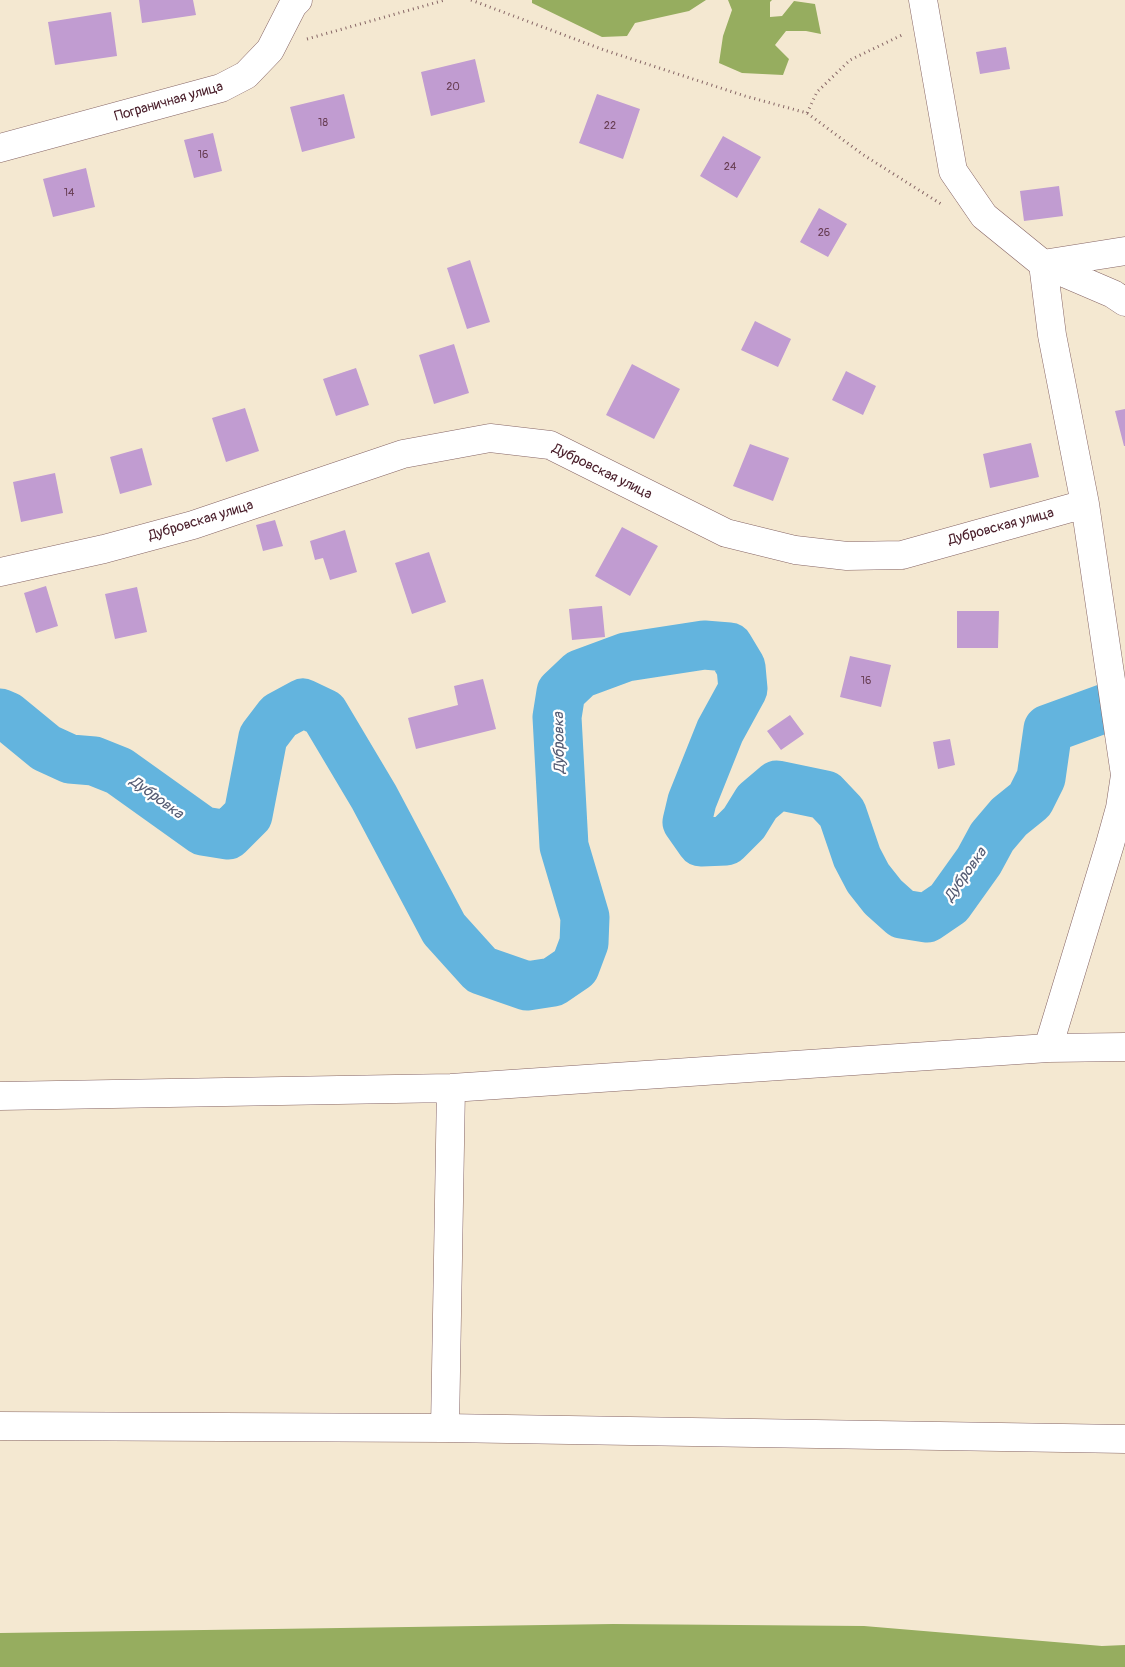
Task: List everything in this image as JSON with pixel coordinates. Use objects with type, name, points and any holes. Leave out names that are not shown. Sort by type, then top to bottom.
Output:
[{"type":"street","name":"Пограничная улица","points":[[0,148],[221,88],[246,76],[270,50],[292,5],[298,0]]},
{"type":"street","points":[[926,12],[953,171],[984,216],[1043,264],[1113,294],[1125,302]]},
{"type":"street","points":[[1043,264],[1125,251]]},
{"type":"street","points":[[1043,264],[1052,335],[1085,504],[1125,775],[1120,808],[1048,1048]]},
{"type":"street","name":"Дубровская улица","points":[[0,572],[104,549],[194,525],[403,454],[490,438],[550,446],[726,533],[795,550],[847,556],[902,555],[1085,504]]},
{"type":"street","points":[[0,1096],[451,1088],[1048,1048],[1125,1047]]},
{"type":"street","points":[[445,1428],[451,1088]]},
{"type":"street","points":[[0,1426],[445,1428],[1125,1439]]},
{"type":"path","points":[[270,50],[445,0]]},
{"type":"path","points":[[471,0],[604,50],[745,96],[807,113],[862,154],[944,206]]},
{"type":"path","points":[[807,113],[817,92],[850,60],[926,12]]},
{"type":"green space","points":[[532,0],[706,0],[689,11],[635,23],[627,36],[602,37],[532,3]]},
{"type":"green space","points":[[728,0],[772,0],[770,2],[770,17],[782,16],[794,1],[815,4],[821,34],[806,31],[786,31],[775,45],[789,59],[783,75],[742,73],[719,63],[723,36],[732,10]]},
{"type":"green space","points":[[613,1624],[864,1626],[1102,1646],[1125,1645],[1125,1667],[0,1667],[0,1633]]},
{"type":"building","points":[[139,0],[193,0],[196,15],[142,23]]},
{"type":"building","points":[[111,12],[117,56],[55,65],[48,22]]},
{"type":"building","points":[[1006,47],[1010,69],[980,74],[976,52]]},
{"type":"building","points":[[475,59],[485,102],[431,116],[421,72]]},
{"type":"building","points":[[344,94],[355,138],[302,152],[290,107]]},
{"type":"building","points":[[597,94],[640,109],[623,159],[579,143]]},
{"type":"building","points":[[213,133],[222,171],[194,178],[184,140]]},
{"type":"building","points":[[723,136],[761,157],[737,198],[700,176]]},
{"type":"building","points":[[86,168],[95,207],[53,217],[43,179]]},
{"type":"building","points":[[1059,186],[1063,216],[1024,221],[1020,191]]},
{"type":"building","points":[[819,208],[847,224],[828,257],[800,242]]},
{"type":"building","points":[[470,260],[490,322],[467,329],[447,268]]},
{"type":"building","points":[[755,321],[791,339],[778,367],[741,350]]},
{"type":"building","points":[[454,344],[469,393],[434,404],[419,355]]},
{"type":"building","points":[[632,364],[680,389],[654,439],[606,415]]},
{"type":"building","points":[[356,368],[369,405],[336,416],[323,379]]},
{"type":"building","points":[[846,371],[876,386],[863,415],[832,400]]},
{"type":"building","points":[[245,408],[259,451],[226,462],[212,418]]},
{"type":"building","points":[[1125,409],[1125,446],[1124,446],[1115,411]]},
{"type":"building","points":[[1031,443],[1039,477],[990,488],[983,454]]},
{"type":"building","points":[[750,444],[789,458],[773,501],[733,486]]},
{"type":"building","points":[[142,448],[152,485],[120,494],[110,457]]},
{"type":"building","points":[[55,473],[63,513],[21,522],[13,482]]},
{"type":"building","points":[[275,520],[283,546],[263,551],[256,525]]},
{"type":"building","points":[[622,527],[658,546],[630,596],[595,576]]},
{"type":"building","points":[[345,530],[357,572],[330,580],[323,558],[315,560],[310,541]]},
{"type":"building","points":[[429,552],[446,602],[412,614],[395,563]]},
{"type":"building","points":[[46,586],[58,626],[36,633],[24,593]]},
{"type":"building","points":[[137,587],[147,632],[115,639],[105,594]]},
{"type":"building","points":[[602,606],[605,637],[572,640],[569,609]]},
{"type":"building","points":[[957,611],[999,611],[998,648],[957,648]]},
{"type":"building","points":[[850,656],[891,665],[881,707],[840,697]]},
{"type":"building","points":[[483,679],[496,729],[416,749],[408,718],[458,705],[454,686]]},
{"type":"building","points":[[790,715],[804,734],[781,750],[767,731]]},
{"type":"building","points":[[950,739],[955,765],[938,769],[933,742]]},
{"type":"waterway","name":"Дубровка","points":[[0,713],[7,716],[46,748],[70,759],[94,761],[119,771],[203,831],[228,835],[248,815],[263,737],[279,716],[303,703],[324,713],[374,797],[444,929],[481,970],[527,986],[553,982],[575,967],[584,943],[585,917],[564,846],[557,717],[561,692],[580,674],[626,657],[704,645],[729,647],[741,667],[743,689],[720,731],[692,801],[687,822],[701,842],[726,841],[744,823],[757,802],[777,785],[825,795],[842,813],[857,857],[868,878],[883,897],[902,914],[927,918],[949,903],[979,861],[992,837],[1009,817],[1030,800],[1041,778],[1048,729],[1125,701]]}]
